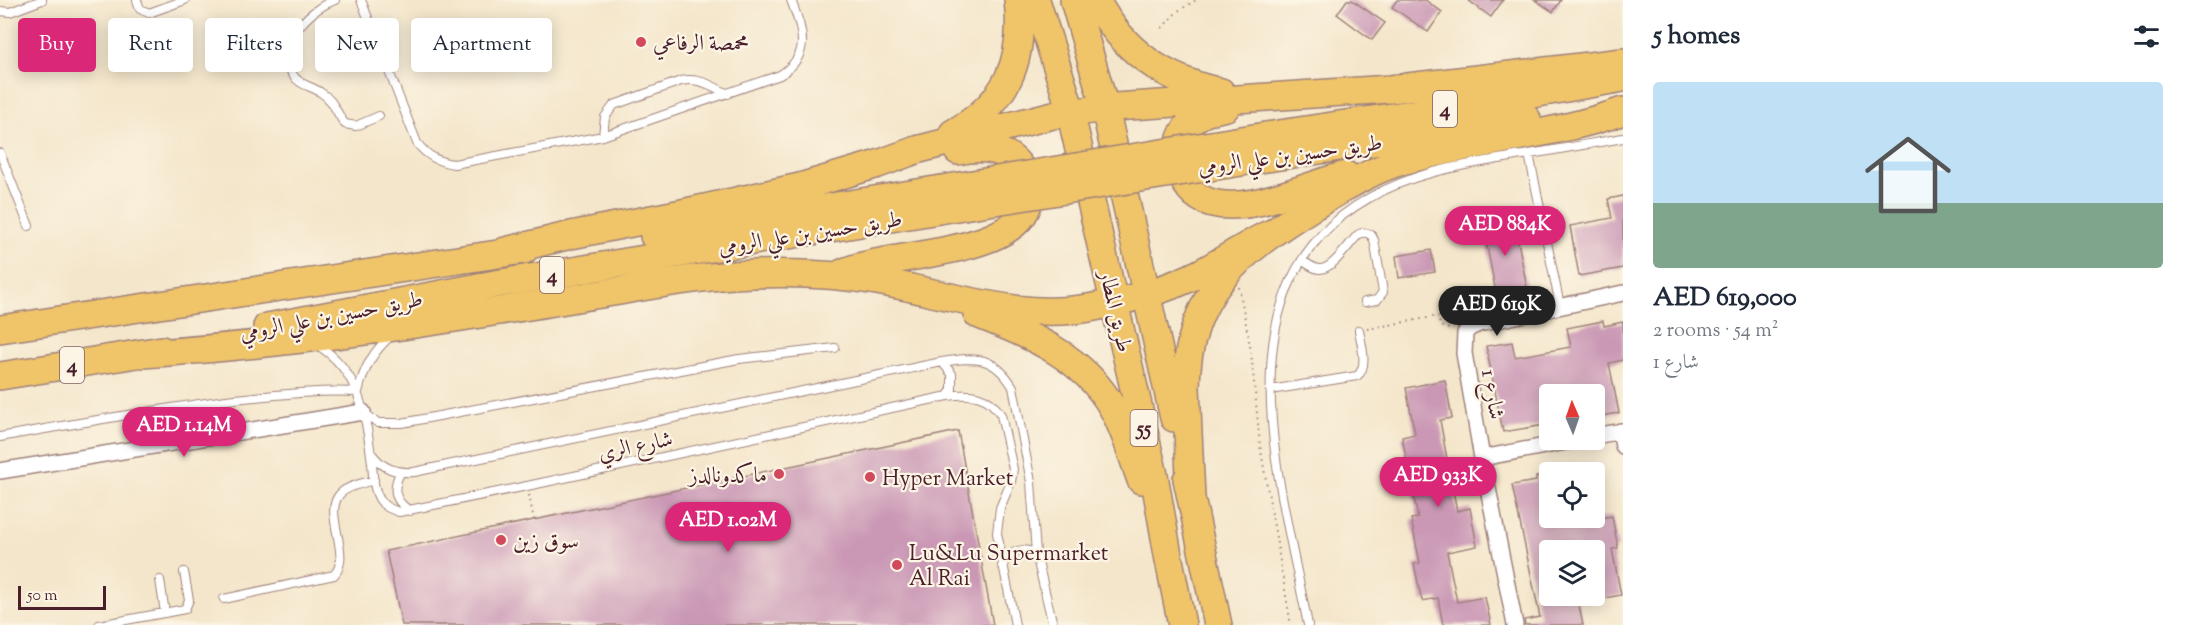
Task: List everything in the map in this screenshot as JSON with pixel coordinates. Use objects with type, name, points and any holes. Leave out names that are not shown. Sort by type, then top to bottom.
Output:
[{"type":"highway","points":[[916,150],[967,125],[985,111],[998,96],[1011,75],[1018,51],[1020,18],[1018,0]]},
{"type":"highway","name":"طريق المطار","points":[[1036,0],[1070,112],[1115,302],[1154,475],[1182,625]]},
{"type":"highway","name":"طريق المطار","points":[[1074,0],[1105,108],[1218,625]]},
{"type":"highway","points":[[1095,0],[1119,35],[1153,66],[1184,82],[1249,98]]},
{"type":"highway","points":[[505,251],[800,187],[916,150],[1070,112],[1390,89],[1623,62]]},
{"type":"highway","name":"طريق حسين بن علي الرومي","points":[[1267,147],[1471,105],[1623,78]]},
{"type":"highway","points":[[1249,98],[1235,106],[1213,110],[1196,117],[1185,130],[1178,147],[1178,164],[1184,180],[1195,194],[1210,202],[1228,205],[1253,202],[1339,176],[1432,154],[1566,129],[1623,111]]},
{"type":"highway","name":"طريق حسين بن علي الرومي","points":[[0,376],[143,354],[264,328],[961,196],[1267,147],[1623,105]]},
{"type":"highway","points":[[838,275],[867,264],[979,242],[1010,228],[1025,210],[1029,195],[1027,180],[1020,166],[1008,156],[983,148],[935,156],[916,150]]},
{"type":"highway","points":[[143,354],[304,339],[411,326],[676,281],[730,275],[784,273],[838,275],[993,307],[1037,311],[1076,310],[1115,302],[1200,273],[1360,178],[1383,167]]},
{"type":"highway","name":"طريق حسين بن علي الرومي","points":[[0,329],[505,251],[656,236],[961,196]]},
{"type":"highway","points":[[1191,498],[1186,388],[1188,352],[1197,318],[1206,302],[1235,264],[1269,234]]},
{"type":"highway","points":[[922,292],[1040,341],[1064,355],[1089,376],[1112,408],[1122,429],[1168,555]]},
{"type":"street","points":[[1465,333],[1479,324],[1623,293]]},
{"type":"street","name":"شارع 1","points":[[1465,333],[1464,352],[1482,458],[1515,625]]},
{"type":"street","points":[[0,471],[363,412]]},
{"type":"street","points":[[1605,436],[1622,436]]},
{"type":"street","points":[[1482,458],[1539,447]]},
{"type":"lane","points":[[0,10],[10,12],[42,0]]},
{"type":"lane","points":[[137,0],[140,9],[149,14],[184,0]]},
{"type":"lane","points":[[335,0],[316,10],[297,30],[289,50],[291,72],[300,83],[329,98],[345,124],[356,126],[380,116]]},
{"type":"lane","points":[[361,0],[413,136],[429,156],[446,163],[463,164],[603,136],[780,75],[797,58],[802,43],[802,35],[791,0]]},
{"type":"lane","points":[[603,136],[605,117],[614,105],[681,81],[703,81],[728,94]]},
{"type":"lane","points":[[1308,625],[1278,471],[1270,390],[1271,352],[1276,318],[1287,288],[1302,260],[1322,235],[1346,212],[1386,189],[1412,179],[1448,168],[1623,138]]},
{"type":"lane","points":[[0,153],[29,225]]},
{"type":"lane","points":[[1529,154],[1560,306]]},
{"type":"lane","points":[[1302,260],[1317,269],[1326,268],[1359,234],[1365,232],[1370,235],[1374,240],[1383,292],[1377,300],[1365,302]]},
{"type":"lane","points":[[0,437],[103,418],[211,402],[313,390],[358,392],[363,370],[375,351],[391,336],[411,326]]},
{"type":"lane","points":[[1270,390],[1361,374],[1364,366],[1359,330]]},
{"type":"lane","name":"شارع الري","points":[[304,339],[331,354],[342,365],[358,392],[375,490],[380,500],[388,508],[399,512],[948,396],[968,394],[984,398],[997,408],[1004,422],[1013,469],[1011,482],[998,515],[997,533],[1015,625]]},
{"type":"lane","points":[[363,412],[384,424],[402,423],[739,359],[835,348]]},
{"type":"lane","name":"شارع الري","points":[[400,472],[414,472],[942,362],[978,358],[993,364],[1005,374],[1013,387],[1031,482],[1036,554],[1053,625]]},
{"type":"lane","points":[[942,362],[952,374],[952,389],[948,396]]},
{"type":"lane","points":[[370,452],[383,465],[400,472],[394,484],[395,495],[400,505],[410,511]]},
{"type":"lane","points":[[224,599],[334,575],[341,564],[334,509],[337,499],[344,491],[374,480]]},
{"type":"lane","points":[[1002,566],[1010,554],[1016,551],[1023,549],[1036,554]]},
{"type":"lane","points":[[99,625],[182,610],[189,603],[184,572]]},
{"type":"lane","points":[[160,580],[165,613]]},
{"type":"path","points":[[1162,28],[1178,11],[1196,0]]},
{"type":"path","points":[[1235,264],[1251,351],[1260,445],[1291,625]]},
{"type":"path","points":[[1359,330],[1438,316],[1440,326],[1465,333]]},
{"type":"path","points":[[527,486],[534,520]]},
{"type":"building","points":[[1347,0],[1352,0],[1385,23],[1372,40],[1337,14]]},
{"type":"building","points":[[1397,0],[1425,0],[1442,12],[1428,32],[1392,7]]},
{"type":"building","points":[[1468,0],[1503,0],[1491,17]]},
{"type":"building","points":[[1535,0],[1561,0],[1553,12]]},
{"type":"building","points":[[1623,196],[1623,268],[1579,276],[1570,226],[1612,218],[1608,199]]},
{"type":"building","points":[[1514,220],[1527,288],[1496,293],[1483,226]]},
{"type":"building","points":[[1431,250],[1435,272],[1399,278],[1396,256]]},
{"type":"building","points":[[1603,321],[1604,326],[1623,322],[1623,360],[1609,363],[1619,413],[1605,415],[1605,384],[1539,384],[1539,426],[1503,432],[1486,346],[1512,342],[1515,357],[1571,347],[1567,328]]},
{"type":"building","points":[[1445,380],[1452,418],[1440,420],[1457,511],[1470,508],[1477,546],[1447,552],[1457,602],[1485,597],[1491,625],[1443,625],[1438,598],[1422,601],[1414,564],[1420,563],[1411,519],[1418,518],[1402,437],[1415,434],[1406,388]]},
{"type":"building","points":[[958,431],[993,625],[402,625],[386,551]]},
{"type":"building","points":[[1536,477],[1539,477],[1539,528],[1605,528],[1605,517],[1612,516],[1618,548],[1612,549],[1621,595],[1605,598],[1605,540],[1539,540],[1539,606],[1579,606],[1583,625],[1525,625],[1524,620],[1540,617],[1512,485],[1536,481]]},
{"type":"place","name":"محمصة الرفاعي","points":[[641,42]]},
{"type":"place","name":"ماكدونالدز","points":[[779,474]]},
{"type":"place","name":"Hyper Market","points":[[870,477]]},
{"type":"place","name":"سوق زين","points":[[501,540]]},
{"type":"place","name":"Lu&Lu Supermarket Al Rai","points":[[897,565]]}]
